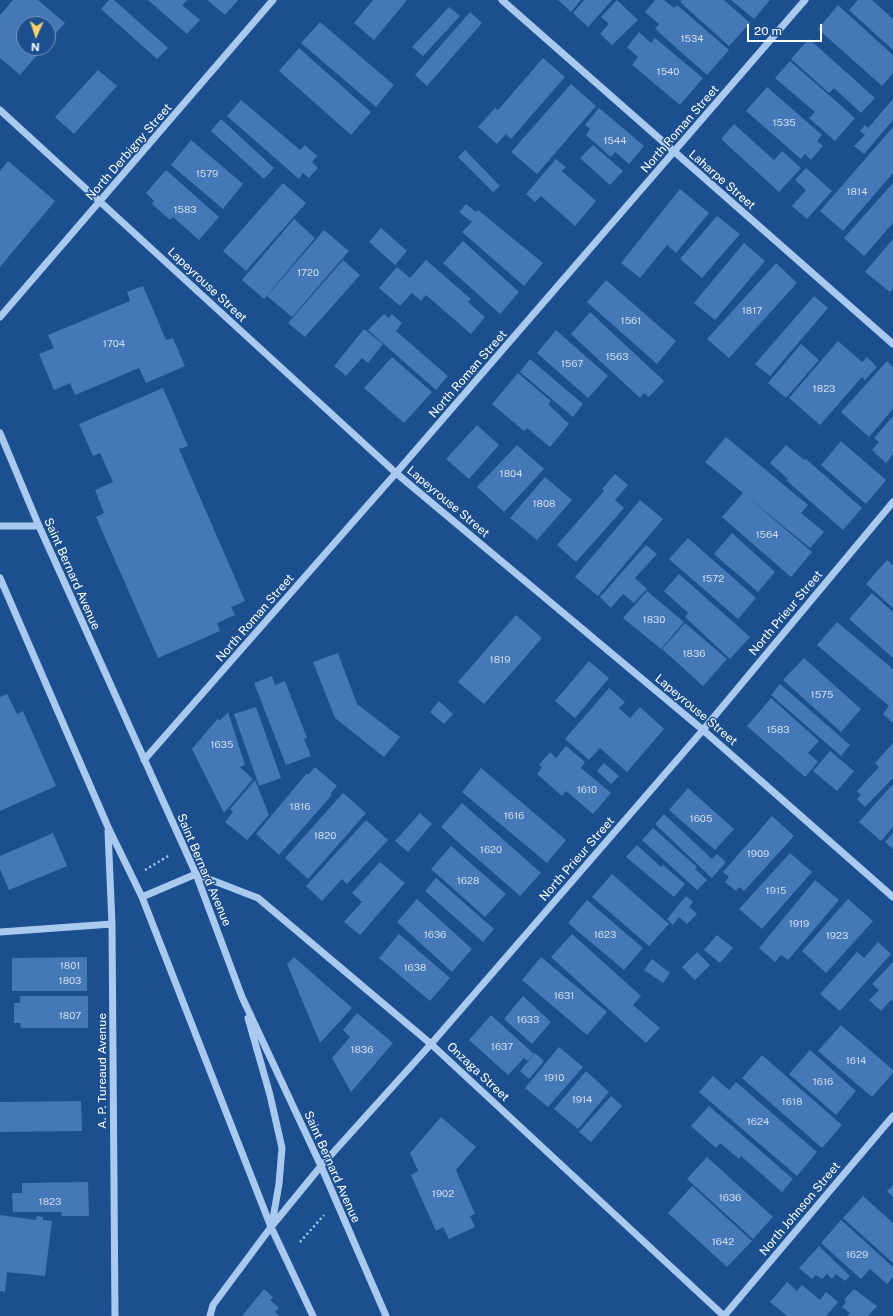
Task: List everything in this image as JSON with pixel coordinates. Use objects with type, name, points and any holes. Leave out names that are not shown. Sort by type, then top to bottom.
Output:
[{"type":"street","name":"North Derbigny Street","points":[[0,317],[273,0]]},
{"type":"street","name":"Laharpe Street","points":[[502,0],[893,344]]},
{"type":"street","name":"North Roman Street","points":[[144,760],[396,473],[805,0]]},
{"type":"street","name":"Lapeyrouse Street","points":[[0,110],[396,473],[703,730],[893,897]]},
{"type":"street","name":"Saint Bernard Avenue","points":[[0,433],[39,526],[196,874],[242,997],[321,1166],[386,1316]]},
{"type":"street","name":"North Prieur Street","points":[[271,1227],[321,1166],[431,1044],[703,730],[893,502]]},
{"type":"street","points":[[0,526],[39,526]]},
{"type":"street","points":[[0,578],[108,827],[142,897],[271,1227],[313,1316]]},
{"type":"street","name":"A. P. Tureaud Avenue","points":[[108,827],[112,924],[115,1316]]},
{"type":"street","points":[[142,897],[196,874]]},
{"type":"street","name":"Onzaga Street","points":[[196,874],[258,898],[431,1044],[724,1316]]},
{"type":"street","points":[[0,932],[112,924]]},
{"type":"street","points":[[210,1316],[213,1306],[271,1227],[280,1184],[282,1148],[270,1095],[242,997]]},
{"type":"street","name":"North Johnson Street","points":[[724,1316],[893,1116]]},
{"type":"path","points":[[141,872],[171,855]]},
{"type":"path","points":[[300,1242],[324,1215]]},
{"type":"building","points":[[13,0],[38,0],[65,23],[56,33],[56,16],[16,16],[16,56],[36,56],[20,75],[0,58],[0,15]]},
{"type":"building","points":[[109,0],[114,0],[168,48],[157,59],[101,9]]},
{"type":"building","points":[[148,0],[187,0],[182,5],[200,20],[187,34]]},
{"type":"building","points":[[207,0],[238,0],[225,15]]},
{"type":"building","points":[[373,0],[407,0],[374,40],[354,23]]},
{"type":"building","points":[[558,0],[581,0],[571,12]]},
{"type":"building","points":[[584,0],[612,0],[588,27],[573,13]]},
{"type":"building","points":[[617,0],[638,20],[612,45],[600,34],[609,24],[601,17]]},
{"type":"building","points":[[655,0],[664,0],[674,8],[677,5],[729,50],[707,75],[655,29],[659,24],[645,12]]},
{"type":"building","points":[[682,0],[724,0],[750,23],[729,46],[680,2]]},
{"type":"building","points":[[731,0],[770,0],[754,19]]},
{"type":"building","points":[[858,0],[872,0],[893,19],[893,50],[849,10]]},
{"type":"building","points":[[838,5],[893,55],[893,73],[882,86],[818,29]]},
{"type":"building","points":[[449,7],[460,16],[423,56],[412,47]]},
{"type":"building","points":[[470,12],[482,23],[427,86],[415,75]]},
{"type":"building","points":[[320,22],[394,85],[376,107],[301,43]]},
{"type":"building","points":[[639,32],[651,43],[655,38],[703,78],[680,105],[632,65],[638,57],[627,47]]},
{"type":"building","points":[[809,39],[875,98],[861,113],[834,88],[829,93],[791,59]]},
{"type":"building","points":[[299,48],[371,112],[351,135],[279,71]]},
{"type":"building","points":[[543,58],[565,77],[511,139],[506,134],[497,144],[478,127],[495,108],[498,110]]},
{"type":"building","points":[[790,61],[855,118],[835,141],[809,118],[815,112],[775,78]]},
{"type":"building","points":[[98,70],[117,86],[74,134],[55,117]]},
{"type":"building","points":[[571,84],[596,106],[537,174],[511,152]]},
{"type":"building","points":[[767,87],[822,135],[817,141],[823,146],[811,160],[805,154],[801,159],[746,111]]},
{"type":"building","points":[[893,99],[893,120],[864,154],[854,146],[865,135],[860,131],[865,125],[868,128]]},
{"type":"building","points":[[241,100],[300,150],[305,145],[317,156],[312,162],[318,168],[309,178],[303,173],[299,179],[227,116]]},
{"type":"building","points":[[599,108],[644,146],[629,164],[615,152],[611,157],[586,135],[590,129],[585,125]]},
{"type":"building","points":[[221,119],[274,168],[264,179],[211,131]]},
{"type":"building","points":[[734,124],[774,160],[782,151],[801,168],[779,192],[721,139]]},
{"type":"building","points":[[893,127],[893,173],[843,231],[820,211]]},
{"type":"building","points":[[191,140],[243,184],[223,209],[171,165]]},
{"type":"building","points":[[593,145],[623,171],[610,185],[580,158]]},
{"type":"building","points":[[465,150],[500,186],[493,192],[458,157]]},
{"type":"building","points":[[556,159],[566,167],[562,171],[596,201],[575,226],[541,196],[535,202],[526,194]]},
{"type":"building","points":[[8,161],[55,201],[0,267],[0,171]]},
{"type":"building","points":[[806,168],[832,191],[807,219],[792,206],[806,190],[795,180]]},
{"type":"building","points":[[166,170],[219,217],[199,240],[173,217],[170,220],[152,204],[154,201],[146,193]]},
{"type":"building","points":[[283,183],[306,203],[246,271],[223,251]]},
{"type":"building","points":[[893,183],[893,223],[864,256],[844,238]]},
{"type":"building","points":[[680,189],[709,213],[676,253],[667,245],[640,278],[621,263]]},
{"type":"building","points":[[466,204],[476,212],[478,210],[543,263],[524,286],[462,232],[472,222],[459,212]]},
{"type":"building","points":[[717,216],[740,234],[702,278],[680,259]]},
{"type":"building","points":[[294,219],[315,238],[264,299],[242,280]]},
{"type":"building","points":[[381,228],[407,251],[395,265],[369,242]]},
{"type":"building","points":[[324,230],[349,251],[292,317],[267,296]]},
{"type":"building","points":[[893,239],[893,288],[890,292],[865,272]]},
{"type":"building","points":[[463,241],[519,292],[500,314],[443,263]]},
{"type":"building","points":[[744,243],[765,261],[715,320],[694,303]]},
{"type":"building","points":[[343,260],[360,275],[305,337],[288,323]]},
{"type":"building","points":[[426,260],[471,299],[468,302],[485,317],[471,334],[426,295],[421,301],[412,293],[400,306],[379,288],[397,267],[410,278]]},
{"type":"building","points":[[776,263],[797,283],[729,358],[707,339]]},
{"type":"building","points":[[606,280],[676,341],[657,364],[587,302]]},
{"type":"building","points":[[143,286],[166,340],[173,338],[185,366],[146,383],[139,368],[75,395],[70,383],[54,390],[39,354],[54,348],[48,335],[130,301],[127,292]]},
{"type":"building","points":[[814,296],[828,308],[770,376],[755,364]]},
{"type":"building","points":[[590,312],[664,381],[649,397],[644,393],[640,398],[571,334]]},
{"type":"building","points":[[384,314],[389,318],[392,314],[402,323],[396,331],[448,376],[436,390],[368,330]]},
{"type":"building","points":[[364,329],[383,344],[368,363],[362,358],[346,376],[334,366]]},
{"type":"building","points":[[556,330],[608,376],[588,398],[537,353]]},
{"type":"building","points":[[838,341],[862,362],[867,357],[877,367],[865,380],[862,377],[820,425],[789,398]]},
{"type":"building","points":[[801,344],[819,360],[786,398],[768,383]]},
{"type":"building","points":[[392,357],[432,392],[404,423],[364,388]]},
{"type":"building","points":[[530,359],[583,404],[573,417],[520,372]]},
{"type":"building","points":[[887,361],[893,367],[893,409],[869,437],[841,412]]},
{"type":"building","points":[[518,373],[551,401],[548,404],[569,424],[550,447],[527,428],[524,431],[492,404]]},
{"type":"building","points":[[163,388],[188,446],[179,449],[245,601],[231,607],[235,615],[217,623],[220,631],[158,658],[96,517],[104,513],[95,490],[113,482],[100,453],[93,456],[79,424]]},
{"type":"building","points":[[893,416],[893,454],[886,463],[872,450],[879,442],[874,438]]},
{"type":"building","points":[[477,425],[499,445],[469,479],[446,459]]},
{"type":"building","points":[[726,437],[808,505],[801,513],[824,532],[810,548],[744,494],[812,552],[791,577],[722,517],[743,493],[705,462]]},
{"type":"building","points":[[841,441],[886,480],[866,504],[821,465]]},
{"type":"building","points":[[517,445],[544,469],[504,512],[477,487]]},
{"type":"building","points":[[786,445],[804,460],[806,459],[862,508],[843,530],[786,480],[788,479],[770,463]]},
{"type":"building","points":[[615,474],[628,485],[615,500],[624,508],[576,562],[557,545],[604,491],[602,489]]},
{"type":"building","points":[[545,477],[572,500],[537,540],[510,518]]},
{"type":"building","points":[[640,500],[663,519],[598,596],[575,577]]},
{"type":"building","points":[[732,533],[775,572],[758,592],[714,554]]},
{"type":"building","points":[[688,538],[756,598],[738,619],[669,559]]},
{"type":"building","points":[[646,545],[657,554],[635,578],[647,589],[634,603],[623,594],[611,608],[600,597]]},
{"type":"building","points":[[887,560],[893,565],[893,608],[866,584]]},
{"type":"building","points":[[679,574],[750,637],[730,659],[685,617],[688,613],[664,591]]},
{"type":"building","points":[[647,591],[684,622],[661,649],[623,618]]},
{"type":"building","points":[[872,593],[893,612],[893,658],[849,619]]},
{"type":"building","points":[[516,615],[542,638],[484,704],[458,682]]},
{"type":"building","points":[[837,622],[893,669],[893,723],[883,714],[889,706],[817,645]]},
{"type":"building","points":[[685,623],[727,659],[703,686],[662,649]]},
{"type":"building","points":[[338,653],[357,704],[400,737],[384,757],[335,718],[313,662]]},
{"type":"building","points":[[804,658],[861,709],[841,732],[783,680]]},
{"type":"building","points":[[589,661],[609,678],[575,718],[555,701]]},
{"type":"building","points":[[272,676],[275,685],[285,681],[307,738],[304,739],[311,756],[286,765],[254,683]]},
{"type":"building","points":[[780,684],[850,745],[841,756],[771,695]]},
{"type":"building","points":[[609,688],[625,702],[619,708],[630,718],[640,707],[664,729],[627,772],[600,748],[589,760],[565,739]]},
{"type":"building","points":[[7,694],[17,714],[23,711],[56,786],[0,811],[0,697]]},
{"type":"building","points":[[771,698],[819,741],[808,753],[818,762],[805,777],[747,726]]},
{"type":"building","points":[[439,701],[453,714],[444,724],[430,712]]},
{"type":"building","points":[[256,707],[281,778],[259,786],[234,714]]},
{"type":"building","points":[[228,712],[245,765],[240,767],[253,779],[224,813],[192,749],[218,718],[219,721]]},
{"type":"building","points":[[893,743],[893,778],[865,807],[857,799],[861,795],[857,791],[879,767],[875,763]]},
{"type":"building","points":[[566,746],[585,762],[581,768],[611,793],[593,814],[566,791],[562,796],[537,774],[542,767],[539,765],[550,752],[556,758]]},
{"type":"building","points":[[830,751],[854,771],[837,791],[813,771]]},
{"type":"building","points":[[604,763],[619,776],[611,784],[597,771]]},
{"type":"building","points":[[315,767],[337,786],[330,794],[332,795],[279,855],[256,834],[307,773],[308,775]]},
{"type":"building","points":[[481,768],[566,840],[547,863],[462,792]]},
{"type":"building","points":[[255,780],[269,815],[247,840],[225,822],[233,812],[230,809]]},
{"type":"building","points":[[893,784],[893,827],[881,841],[859,822]]},
{"type":"building","points":[[688,788],[734,829],[715,850],[669,810]]},
{"type":"building","points":[[343,793],[366,813],[308,879],[285,858]]},
{"type":"building","points":[[462,803],[541,873],[520,896],[441,827]]},
{"type":"building","points":[[420,813],[432,824],[408,852],[395,841]]},
{"type":"building","points":[[664,814],[712,859],[717,854],[726,862],[712,878],[655,824]]},
{"type":"building","points":[[772,816],[794,836],[744,891],[739,887],[736,891],[725,882],[729,877],[723,872]]},
{"type":"building","points":[[366,820],[388,840],[347,884],[342,879],[322,901],[306,886]]},
{"type":"building","points":[[653,828],[697,867],[695,869],[707,880],[697,890],[642,840]]},
{"type":"building","points":[[53,833],[67,866],[9,890],[0,869],[0,856]]},
{"type":"building","points":[[893,833],[893,849],[885,842]]},
{"type":"building","points":[[637,845],[661,867],[663,865],[685,884],[674,897],[626,857]]},
{"type":"building","points":[[451,846],[506,894],[485,917],[431,869]]},
{"type":"building","points":[[790,853],[812,872],[762,929],[739,909]]},
{"type":"building","points":[[380,862],[405,883],[360,935],[344,922],[362,902],[352,893]]},
{"type":"building","points":[[612,874],[669,924],[649,946],[592,897]]},
{"type":"building","points":[[436,878],[494,929],[483,942],[425,891]]},
{"type":"building","points":[[815,880],[839,900],[788,960],[781,955],[775,962],[759,948]]},
{"type":"building","points":[[686,896],[693,902],[689,907],[697,914],[687,924],[679,917],[673,925],[667,919]]},
{"type":"building","points":[[417,899],[472,949],[452,972],[397,922]]},
{"type":"building","points":[[848,899],[873,921],[826,973],[802,951]]},
{"type":"building","points":[[587,900],[643,948],[624,970],[568,923]]},
{"type":"building","points":[[399,934],[450,978],[430,1001],[379,958]]},
{"type":"building","points":[[572,934],[641,996],[633,1005],[660,1028],[646,1043],[551,957]]},
{"type":"building","points":[[717,935],[733,948],[720,963],[704,950]]},
{"type":"building","points":[[878,942],[891,954],[840,1011],[820,994],[857,952],[864,958]]},
{"type":"building","points":[[697,952],[710,965],[695,980],[682,967]]},
{"type":"building","points":[[87,957],[87,991],[12,991],[12,958]]},
{"type":"building","points":[[294,957],[352,1008],[320,1043],[287,964]]},
{"type":"building","points":[[541,957],[607,1012],[587,1035],[522,980]]},
{"type":"building","points":[[652,959],[670,973],[663,983],[644,970]]},
{"type":"building","points":[[893,962],[893,1001],[891,1000],[881,1011],[869,1000],[879,990],[872,984]]},
{"type":"building","points":[[20,996],[88,996],[88,1028],[21,1028],[20,1023],[14,1023],[14,1003],[20,1003]]},
{"type":"building","points":[[523,996],[551,1022],[532,1044],[504,1019]]},
{"type":"building","points":[[357,1013],[393,1043],[351,1092],[332,1058],[350,1037],[343,1030]]},
{"type":"building","points":[[491,1015],[534,1054],[527,1061],[524,1058],[508,1075],[469,1040]]},
{"type":"building","points":[[841,1025],[893,1070],[893,1073],[872,1097],[818,1051]]},
{"type":"building","points":[[559,1047],[583,1067],[548,1107],[525,1088]]},
{"type":"building","points":[[810,1050],[856,1091],[836,1115],[789,1074]]},
{"type":"building","points":[[535,1053],[544,1061],[529,1079],[520,1071]]},
{"type":"building","points":[[762,1055],[842,1125],[822,1148],[742,1078]]},
{"type":"building","points":[[586,1071],[609,1092],[578,1129],[554,1109]]},
{"type":"building","points":[[713,1076],[729,1090],[736,1082],[817,1152],[797,1176],[699,1092]]},
{"type":"building","points":[[611,1096],[622,1106],[591,1142],[579,1132]]},
{"type":"building","points":[[81,1101],[82,1131],[0,1132],[0,1102]]},
{"type":"building","points":[[709,1106],[793,1179],[782,1192],[741,1156],[739,1159],[720,1143],[716,1148],[691,1126]]},
{"type":"building","points":[[441,1117],[476,1147],[456,1170],[475,1214],[470,1216],[475,1227],[449,1239],[443,1227],[436,1231],[411,1175],[418,1171],[410,1153]]},
{"type":"building","points":[[707,1157],[773,1217],[753,1239],[687,1179]]},
{"type":"building","points":[[88,1182],[89,1216],[62,1216],[61,1212],[13,1212],[12,1193],[22,1193],[22,1183]]},
{"type":"building","points":[[893,1185],[893,1197],[887,1191]]},
{"type":"building","points":[[692,1186],[752,1241],[727,1267],[668,1213]]},
{"type":"building","points":[[863,1196],[893,1223],[893,1263],[843,1218]]},
{"type":"building","points":[[0,1215],[36,1220],[37,1216],[43,1217],[43,1220],[52,1221],[45,1276],[7,1272],[5,1292],[0,1291]]},
{"type":"building","points":[[841,1220],[893,1267],[893,1277],[887,1284],[870,1269],[861,1279],[821,1243]]},
{"type":"building","points":[[819,1246],[850,1276],[845,1281],[836,1274],[832,1279],[827,1274],[822,1279],[816,1275],[812,1279],[799,1268]]},
{"type":"building","points":[[787,1282],[797,1291],[802,1285],[820,1300],[826,1292],[838,1302],[826,1316],[787,1316],[770,1302]]},
{"type":"building","points":[[264,1289],[273,1297],[270,1300],[279,1308],[275,1312],[279,1316],[242,1316]]},
{"type":"building","points":[[854,1289],[877,1306],[868,1316],[847,1316],[850,1313],[842,1307],[846,1302],[844,1300]]}]
